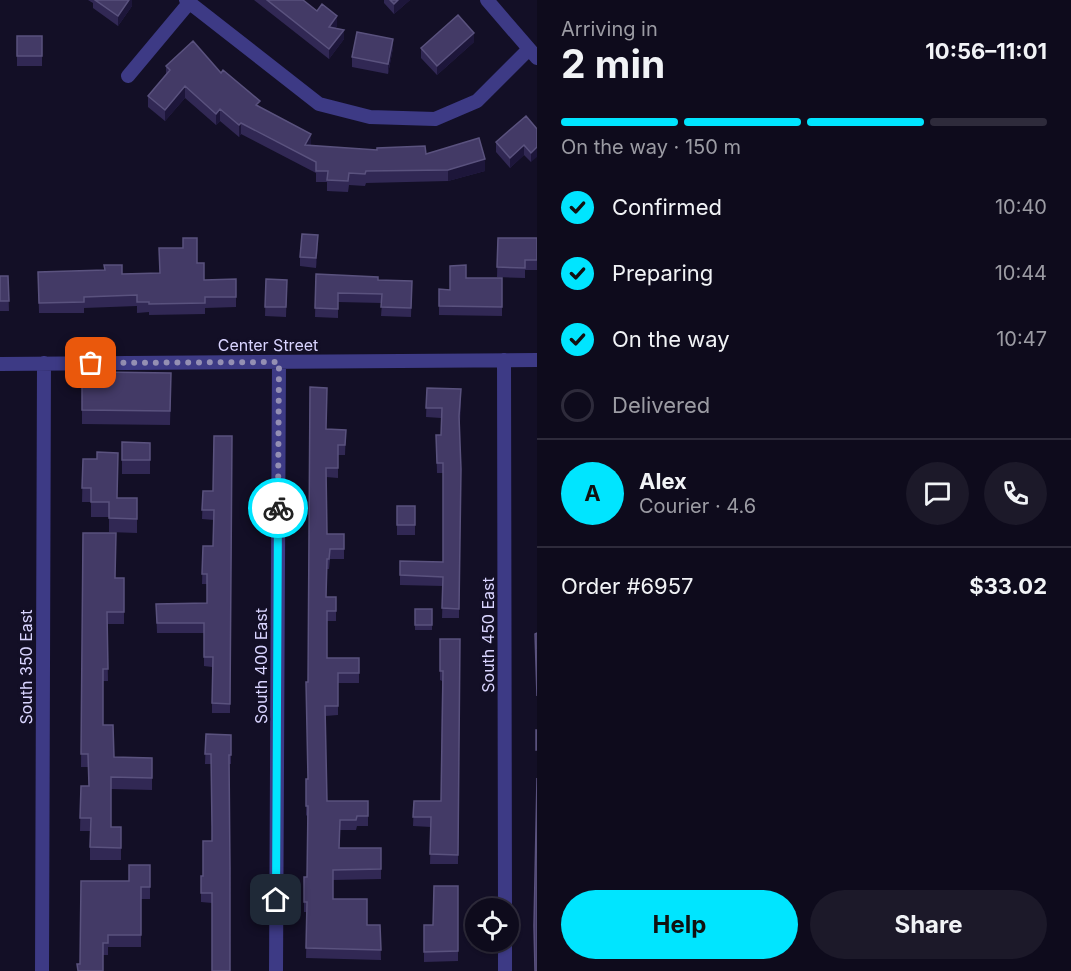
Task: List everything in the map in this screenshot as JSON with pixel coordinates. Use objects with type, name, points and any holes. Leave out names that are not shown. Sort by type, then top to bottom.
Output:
[{"type":"street","points":[[128,76],[188,1],[319,104],[370,117],[435,119],[477,100],[533,53],[487,0]]},
{"type":"street","name":"South 450 East","points":[[504,360],[505,898]]},
{"type":"street","name":"Center Street","points":[[0,364],[537,360]]},
{"type":"street","name":"South 400 East","points":[[276,971],[279,362]]},
{"type":"street","name":"South 350 East","points":[[42,971],[44,363]]},
{"type":"street","points":[[505,952],[505,971]]},
{"type":"building","points":[[95,0],[129,0],[118,16]]},
{"type":"building","points":[[267,0],[303,0],[317,11],[322,4],[337,16],[329,27],[344,30],[329,49]]},
{"type":"building","points":[[458,15],[474,33],[437,66],[421,48]]},
{"type":"building","points":[[357,32],[393,39],[388,64],[352,57]]},
{"type":"building","points":[[17,36],[42,36],[42,56],[17,56]]},
{"type":"building","points":[[193,41],[221,73],[223,70],[260,101],[256,105],[311,134],[305,145],[377,150],[377,148],[425,146],[426,154],[479,138],[485,159],[448,170],[366,171],[365,174],[349,173],[348,181],[327,180],[328,171],[316,171],[316,162],[241,123],[239,125],[220,109],[216,114],[185,86],[165,110],[148,96],[170,70],[166,66]]},
{"type":"building","points":[[526,116],[537,129],[537,147],[531,153],[524,145],[510,158],[496,142]]},
{"type":"building","points":[[302,234],[318,235],[316,258],[300,257]]},
{"type":"building","points":[[183,238],[197,238],[197,263],[204,263],[204,280],[236,279],[236,297],[205,297],[205,303],[149,304],[149,302],[137,302],[137,295],[84,297],[84,302],[39,303],[38,272],[105,270],[104,265],[122,265],[122,274],[160,273],[159,248],[183,248]]},
{"type":"building","points":[[498,238],[537,238],[537,260],[525,260],[525,268],[497,267]]},
{"type":"building","points":[[466,265],[466,278],[502,278],[502,307],[439,306],[439,289],[450,290],[450,266]]},
{"type":"building","points":[[316,274],[412,281],[411,308],[381,307],[382,294],[338,293],[338,309],[315,308]]},
{"type":"building","points":[[0,276],[8,276],[9,301],[0,301]]},
{"type":"building","points":[[266,279],[287,280],[286,307],[265,307]]},
{"type":"building","points":[[100,372],[171,373],[170,411],[82,410],[82,382],[100,382]]},
{"type":"building","points":[[310,387],[327,388],[326,429],[346,430],[345,445],[338,445],[338,468],[326,468],[327,534],[344,534],[344,549],[330,549],[329,559],[327,559],[326,597],[336,597],[336,611],[327,611],[327,658],[359,658],[359,673],[338,673],[338,706],[325,706],[327,801],[368,801],[368,816],[357,816],[356,820],[340,820],[339,848],[381,848],[381,869],[333,870],[333,899],[367,899],[367,925],[380,925],[381,950],[306,948],[307,902],[304,902],[304,877],[307,877],[308,806],[306,806],[306,779],[308,779],[306,682],[308,682]]},
{"type":"building","points":[[427,388],[461,389],[459,609],[442,608],[443,577],[400,575],[400,561],[443,562],[443,463],[437,463],[436,435],[441,435],[442,408],[426,408]]},
{"type":"building","points":[[214,436],[232,436],[230,704],[212,703],[213,657],[204,657],[204,623],[157,623],[156,604],[207,603],[207,574],[202,574],[203,546],[213,546],[214,510],[202,510],[203,491],[213,491]]},
{"type":"building","points":[[122,442],[150,443],[150,460],[122,460]]},
{"type":"building","points":[[97,452],[118,453],[117,498],[137,498],[137,519],[109,518],[109,502],[91,502],[91,488],[82,488],[83,459],[97,459]]},
{"type":"building","points":[[397,506],[415,506],[415,525],[397,525]]},
{"type":"building","points":[[83,533],[116,533],[115,578],[124,578],[124,612],[107,612],[108,669],[103,669],[103,725],[113,725],[114,757],[152,758],[152,778],[111,777],[111,827],[121,827],[121,848],[90,847],[91,818],[80,818],[81,786],[89,786],[88,754],[81,754]]},
{"type":"building","points":[[415,609],[432,609],[432,625],[415,625]]},
{"type":"building","points":[[537,633],[537,696],[535,634]]},
{"type":"building","points":[[440,639],[460,639],[458,855],[430,854],[431,817],[413,817],[414,801],[441,801],[443,671],[440,671]]},
{"type":"building","points":[[206,734],[231,735],[231,755],[229,755],[230,971],[212,971],[212,893],[201,893],[203,841],[212,841],[211,754],[205,754]]},
{"type":"building","points":[[537,778],[537,971],[535,971],[534,926]]},
{"type":"building","points":[[129,865],[150,865],[150,887],[141,887],[141,935],[108,935],[108,943],[103,943],[103,971],[78,971],[81,881],[129,881]]},
{"type":"building","points":[[434,886],[458,886],[458,951],[424,952],[424,925],[433,925]]},
{"type":"way so far","points":[[91,363],[279,362],[278,508]]},
{"type":"route","points":[[276,900],[278,508]]}]
